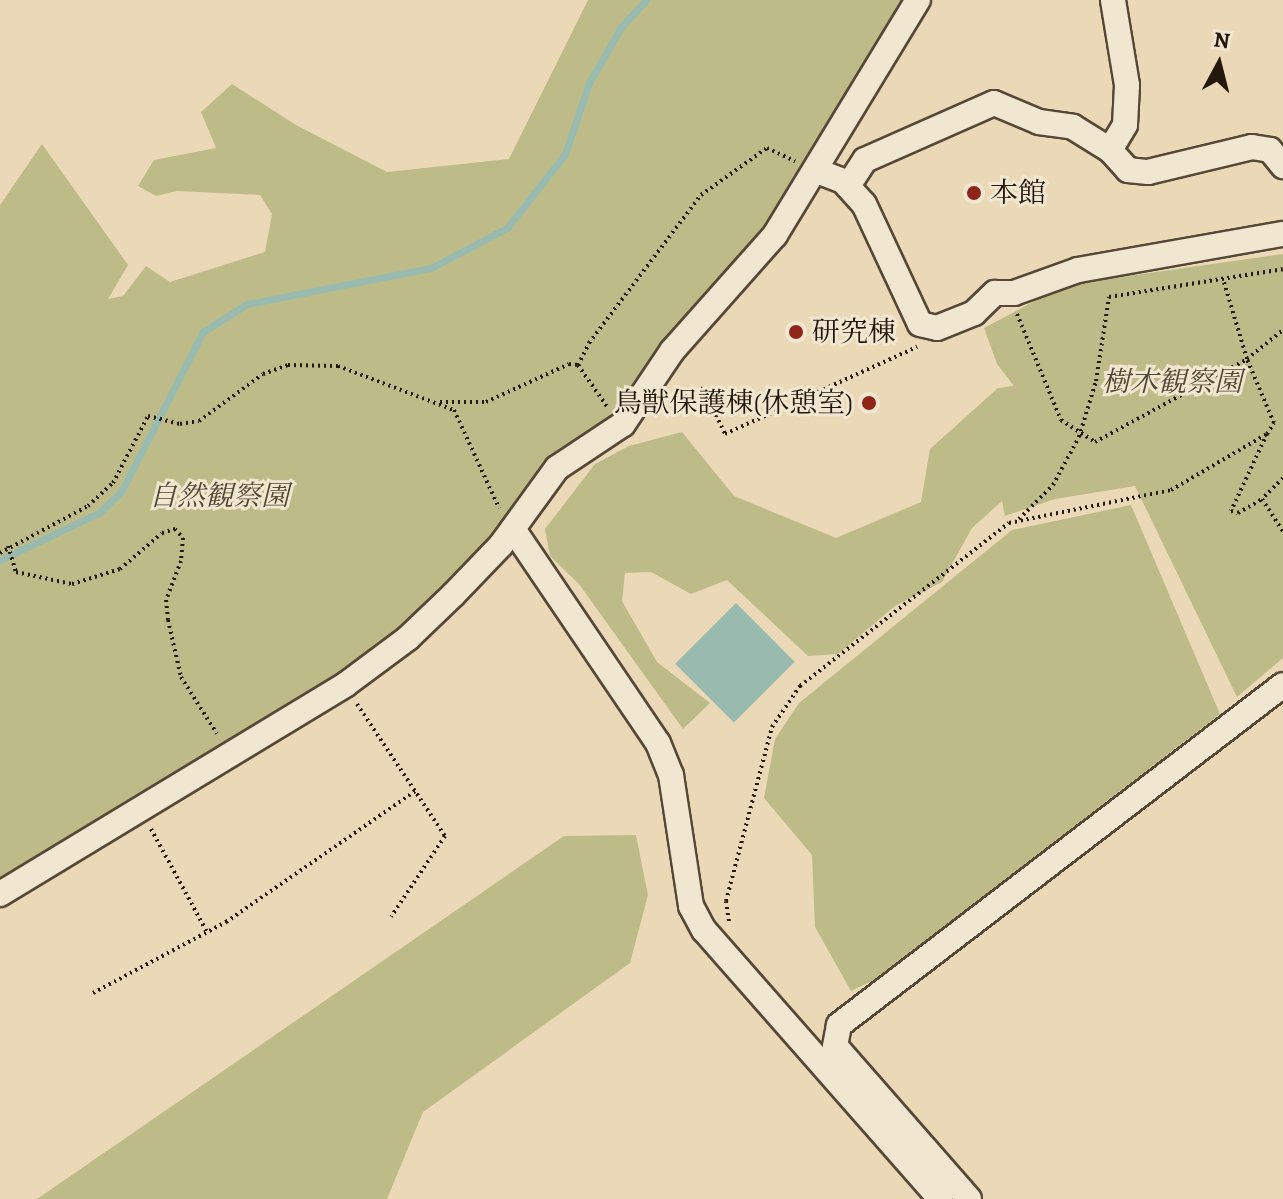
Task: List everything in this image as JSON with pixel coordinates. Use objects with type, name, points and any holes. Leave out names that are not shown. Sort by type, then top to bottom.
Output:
[{"type":"street","points":[[0,894],[345,685],[408,638],[513,529],[557,468],[623,424],[672,351],[775,235],[817,171],[918,0]]},
{"type":"street","points":[[1110,150],[1125,125],[1127,85],[1113,0]]},
{"type":"street","points":[[848,186],[865,160],[994,103],[1039,122],[1073,127],[1110,150],[1128,170],[1148,172],[1252,147],[1270,150],[1283,166]]},
{"type":"street","points":[[817,171],[848,186],[864,204],[920,324],[937,328],[974,313],[995,293],[1009,293],[1078,270],[1283,234]]},
{"type":"street","points":[[513,529],[658,743],[671,775],[691,906],[704,930],[940,1199]]},
{"type":"street","points":[[969,1199],[835,1046],[839,1025],[1283,685]]},
{"type":"path","points":[[578,365],[589,343],[701,195],[767,148],[817,171]]},
{"type":"path","points":[[730,923],[726,901],[772,727],[800,686],[1018,521],[1053,485],[1081,429],[1096,381],[1109,297],[1283,269]]},
{"type":"path","points":[[1223,279],[1247,359],[1274,423],[1231,511],[1238,513],[1262,499],[1283,478]]},
{"type":"path","points":[[1009,293],[1061,420],[1081,429],[1095,442],[1247,359],[1283,330]]},
{"type":"path","points":[[640,400],[653,407],[703,388],[725,434],[925,343],[928,326]]},
{"type":"path","points":[[438,402],[486,402],[569,364],[578,365]]},
{"type":"path","points":[[0,553],[8,546],[88,506],[113,483],[148,416],[180,424],[199,421],[263,374],[288,365],[338,366],[454,410],[465,427],[504,523],[513,529]]},
{"type":"path","points":[[578,365],[598,398],[623,424]]},
{"type":"path","points":[[1018,521],[1171,490],[1267,434]]},
{"type":"path","points":[[1262,499],[1283,531]]},
{"type":"path","points":[[8,546],[16,572],[72,584],[120,569],[162,533],[175,529],[183,538],[181,561],[166,600],[181,677],[229,753]]},
{"type":"path","points":[[345,685],[445,836],[391,917]]},
{"type":"path","points":[[93,993],[207,932],[415,791]]},
{"type":"path","points":[[139,807],[207,932]]},
{"type":"green space","name":"自然観察園","points":[[588,0],[914,0],[770,236],[616,422],[494,547],[398,638],[0,886],[0,205],[42,144],[128,265],[108,299],[123,296],[146,266],[170,282],[265,252],[272,214],[260,195],[177,191],[156,196],[138,186],[154,160],[216,148],[201,112],[232,84],[296,125],[387,172],[509,159]]},
{"type":"green space","name":"樹木観察園","points":[[1283,254],[1283,658],[1237,697],[1135,486],[1055,499],[1005,516],[1002,501],[972,528],[942,582],[895,606],[838,654],[808,656],[727,580],[691,594],[651,572],[625,573],[622,601],[657,662],[710,703],[683,729],[579,584],[550,556],[545,529],[595,464],[629,446],[682,432],[734,496],[836,538],[921,502],[930,449],[998,388],[1014,386],[997,364],[984,328],[1065,285]]},
{"type":"green space","points":[[1131,505],[1220,714],[876,979],[851,991],[815,927],[812,855],[764,798],[775,739],[799,703],[1012,530]]},
{"type":"green space","points":[[636,835],[648,895],[630,963],[423,1112],[387,1199],[37,1199],[564,836]]},
{"type":"water","points":[[736,603],[795,662],[734,723],[675,664]]},
{"type":"waterway","points":[[0,560],[100,512],[121,492],[203,332],[247,304],[431,268],[507,228],[565,154],[589,83],[621,27],[646,0]]},
{"type":"place","name":"本館","points":[[974,193]]},
{"type":"place","name":"研究棟","points":[[796,332]]},
{"type":"place","name":"鳥獣保護棟(休憩室)","points":[[869,403]]}]
